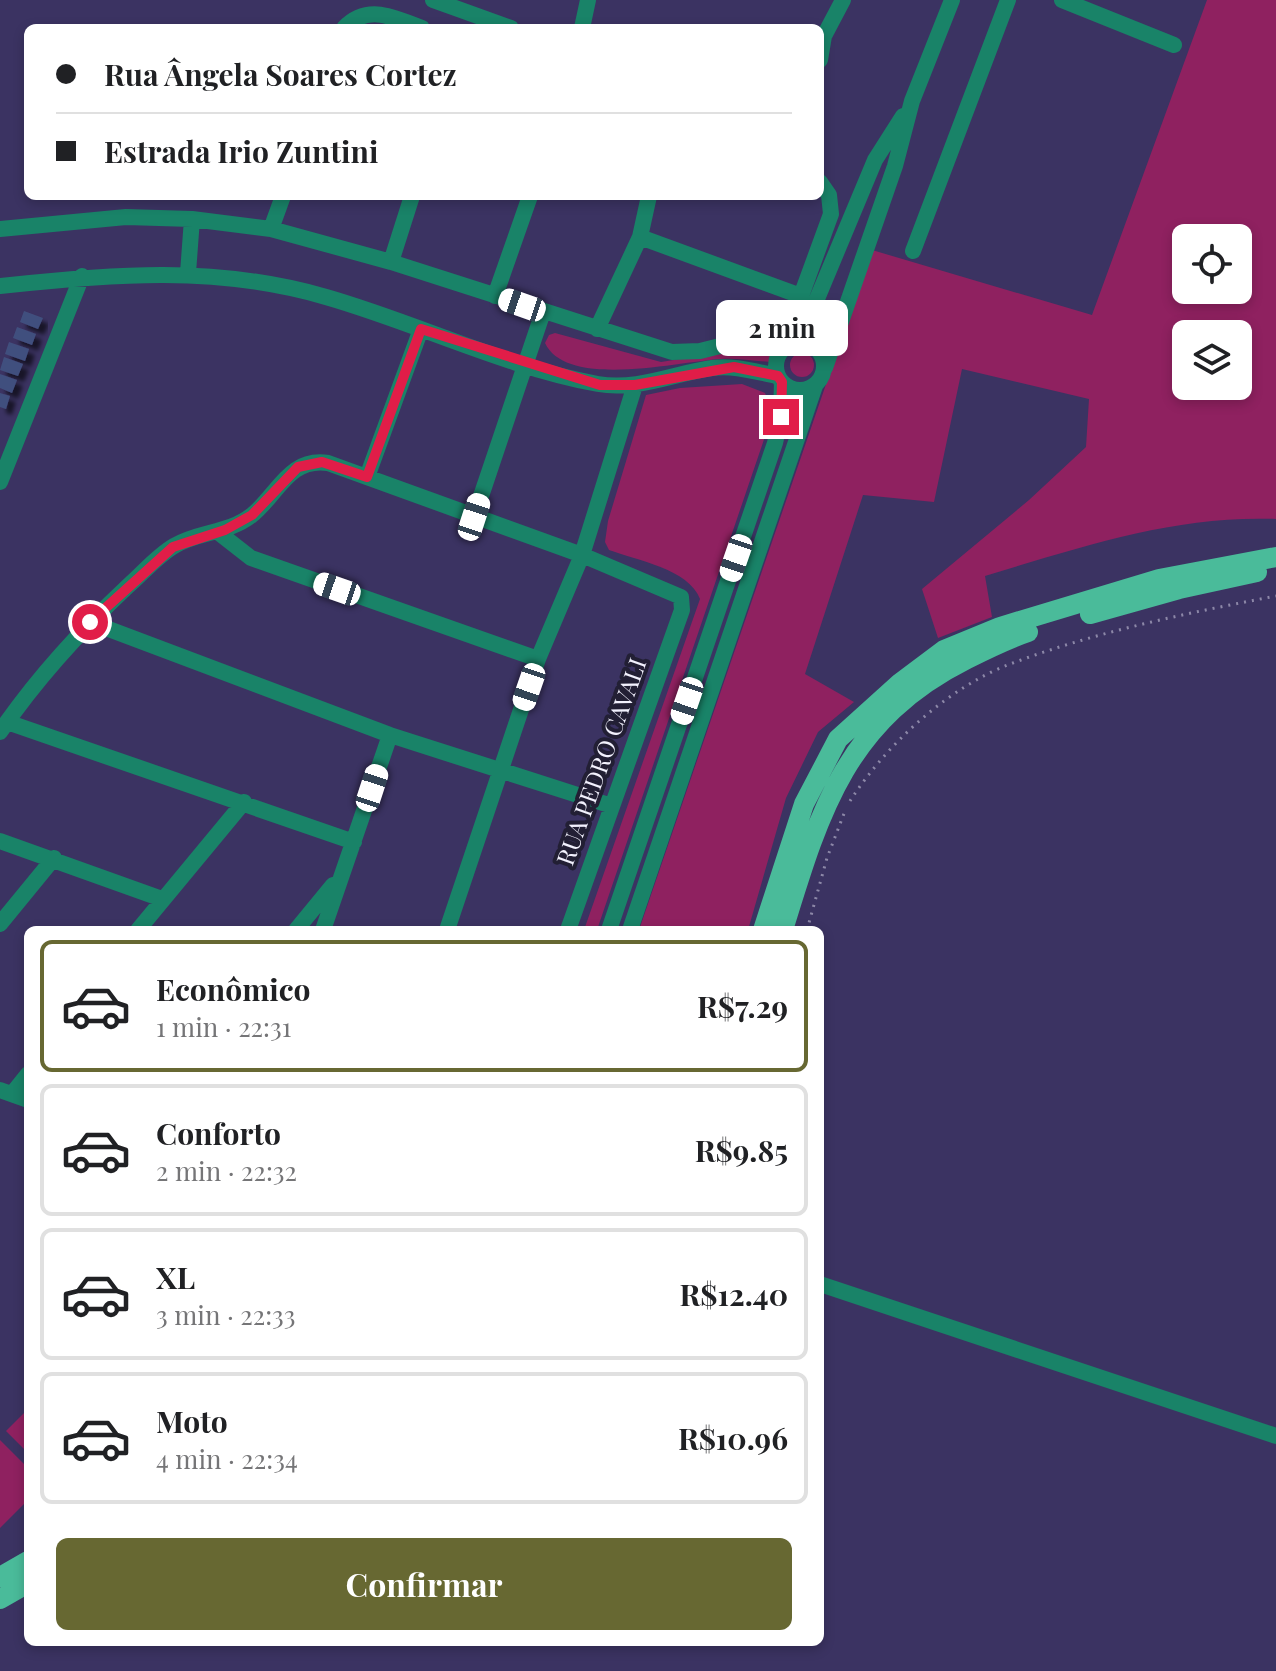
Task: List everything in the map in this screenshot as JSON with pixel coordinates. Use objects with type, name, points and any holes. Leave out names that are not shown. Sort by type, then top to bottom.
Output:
[{"type":"main road","points":[[764,926],[804,804],[838,739],[900,683],[944,650],[1000,627],[1159,579],[1276,557]]},
{"type":"main road","points":[[784,926],[806,854],[844,770],[874,726],[907,694],[1010,638],[1179,589],[1276,570]]},
{"type":"main road","points":[[0,1577],[24,1563]]},
{"type":"main road","points":[[0,1599],[24,1585]]},
{"type":"street","points":[[433,0],[466,6],[503,24]]},
{"type":"street","points":[[583,24],[588,0]]},
{"type":"street","points":[[824,36],[843,0]]},
{"type":"street","points":[[631,926],[815,386],[825,368],[895,166],[912,101],[952,0]]},
{"type":"street","points":[[913,251],[1008,0]]},
{"type":"street","points":[[1062,0],[1174,45]]},
{"type":"street","points":[[349,24],[358,17],[383,14],[411,24]]},
{"type":"street","points":[[610,926],[775,443],[781,417],[777,361],[792,344],[875,160],[912,101]]},
{"type":"street","points":[[792,344],[801,296],[829,221],[824,188]]},
{"type":"street","points":[[271,229],[282,200]]},
{"type":"street","points":[[391,262],[411,200]]},
{"type":"street","points":[[495,296],[529,200]]},
{"type":"street","points":[[597,329],[640,237],[648,200]]},
{"type":"street","points":[[0,229],[126,217],[192,219],[271,229],[391,262],[672,352],[700,351],[736,342],[808,343],[820,353],[825,368]]},
{"type":"street","points":[[188,273],[192,219]]},
{"type":"street","points":[[640,237],[801,296]]},
{"type":"street","points":[[0,286],[82,276],[188,273],[280,285],[349,304],[525,364],[600,385],[635,385],[713,368],[734,367],[780,379],[795,390],[815,386]]},
{"type":"street","points":[[0,482],[82,276]]},
{"type":"street","points":[[474,517],[543,312]]},
{"type":"street","points":[[367,477],[421,329]]},
{"type":"street","points":[[448,926],[538,659],[582,555],[635,385]]},
{"type":"street","points":[[354,842],[244,802],[4,727],[38,679],[90,622],[173,547],[219,533],[252,515],[288,475],[303,465],[328,463],[582,555]]},
{"type":"street","points":[[219,533],[251,558],[538,659]]},
{"type":"street","name":"RUA PEDRO CAVALI","points":[[569,926],[682,610],[678,593],[582,555]]},
{"type":"street","points":[[90,622],[390,735],[612,806]]},
{"type":"street","points":[[324,926],[390,735]]},
{"type":"street","points":[[141,926],[244,802]]},
{"type":"street","points":[[0,841],[162,899]]},
{"type":"street","points":[[0,924],[54,858]]},
{"type":"street","points":[[299,926],[340,876]]},
{"type":"street","points":[[824,1285],[1276,1436]]},
{"type":"path","points":[[808,926],[827,858],[847,806],[870,770],[953,696],[1008,665],[1180,614],[1276,596]]},
{"type":"shaded area","points":[[1207,0],[1276,0],[1276,519],[1201,522],[1129,535],[985,576],[992,617],[938,638],[922,589],[1029,500],[1086,447],[1089,399],[962,369],[934,502],[863,495],[805,674],[854,702],[818,732],[786,798],[749,926],[640,926],[872,250],[1092,315]]},
{"type":"shaded area","points":[[555,333],[661,362],[731,351],[773,353],[770,362],[721,359],[654,367],[600,369],[576,366],[557,357],[545,343],[549,335]]},
{"type":"shaded area","points":[[802,353],[811,356],[814,365],[811,374],[802,377],[793,374],[790,365],[793,356]]},
{"type":"shaded area","points":[[742,384],[765,393],[773,413],[598,926],[585,926],[700,599],[685,580],[647,562],[609,550],[605,542],[608,521],[646,395],[680,388]]},
{"type":"shaded area","points":[[24,1413],[24,1449],[6,1431]]},
{"type":"shaded area","points":[[0,1440],[24,1464],[24,1504],[0,1528]]},
{"type":"building","points":[[24,311],[43,318],[38,329],[20,322]]},
{"type":"building","points":[[17,327],[36,334],[32,345],[13,338]]},
{"type":"building","points":[[9,342],[29,349],[25,361],[5,354]]},
{"type":"building","points":[[4,357],[23,364],[18,376],[0,370]]},
{"type":"building","points":[[0,374],[17,380],[12,393],[0,388]]},
{"type":"building","points":[[0,393],[10,396],[6,409],[0,407]]},
{"type":"route","points":[[90,622],[173,547],[183,541],[240,524],[264,504],[298,467],[322,462],[367,477],[421,329],[600,385],[635,385],[713,368],[734,367],[778,376],[782,382],[781,417]]}]
